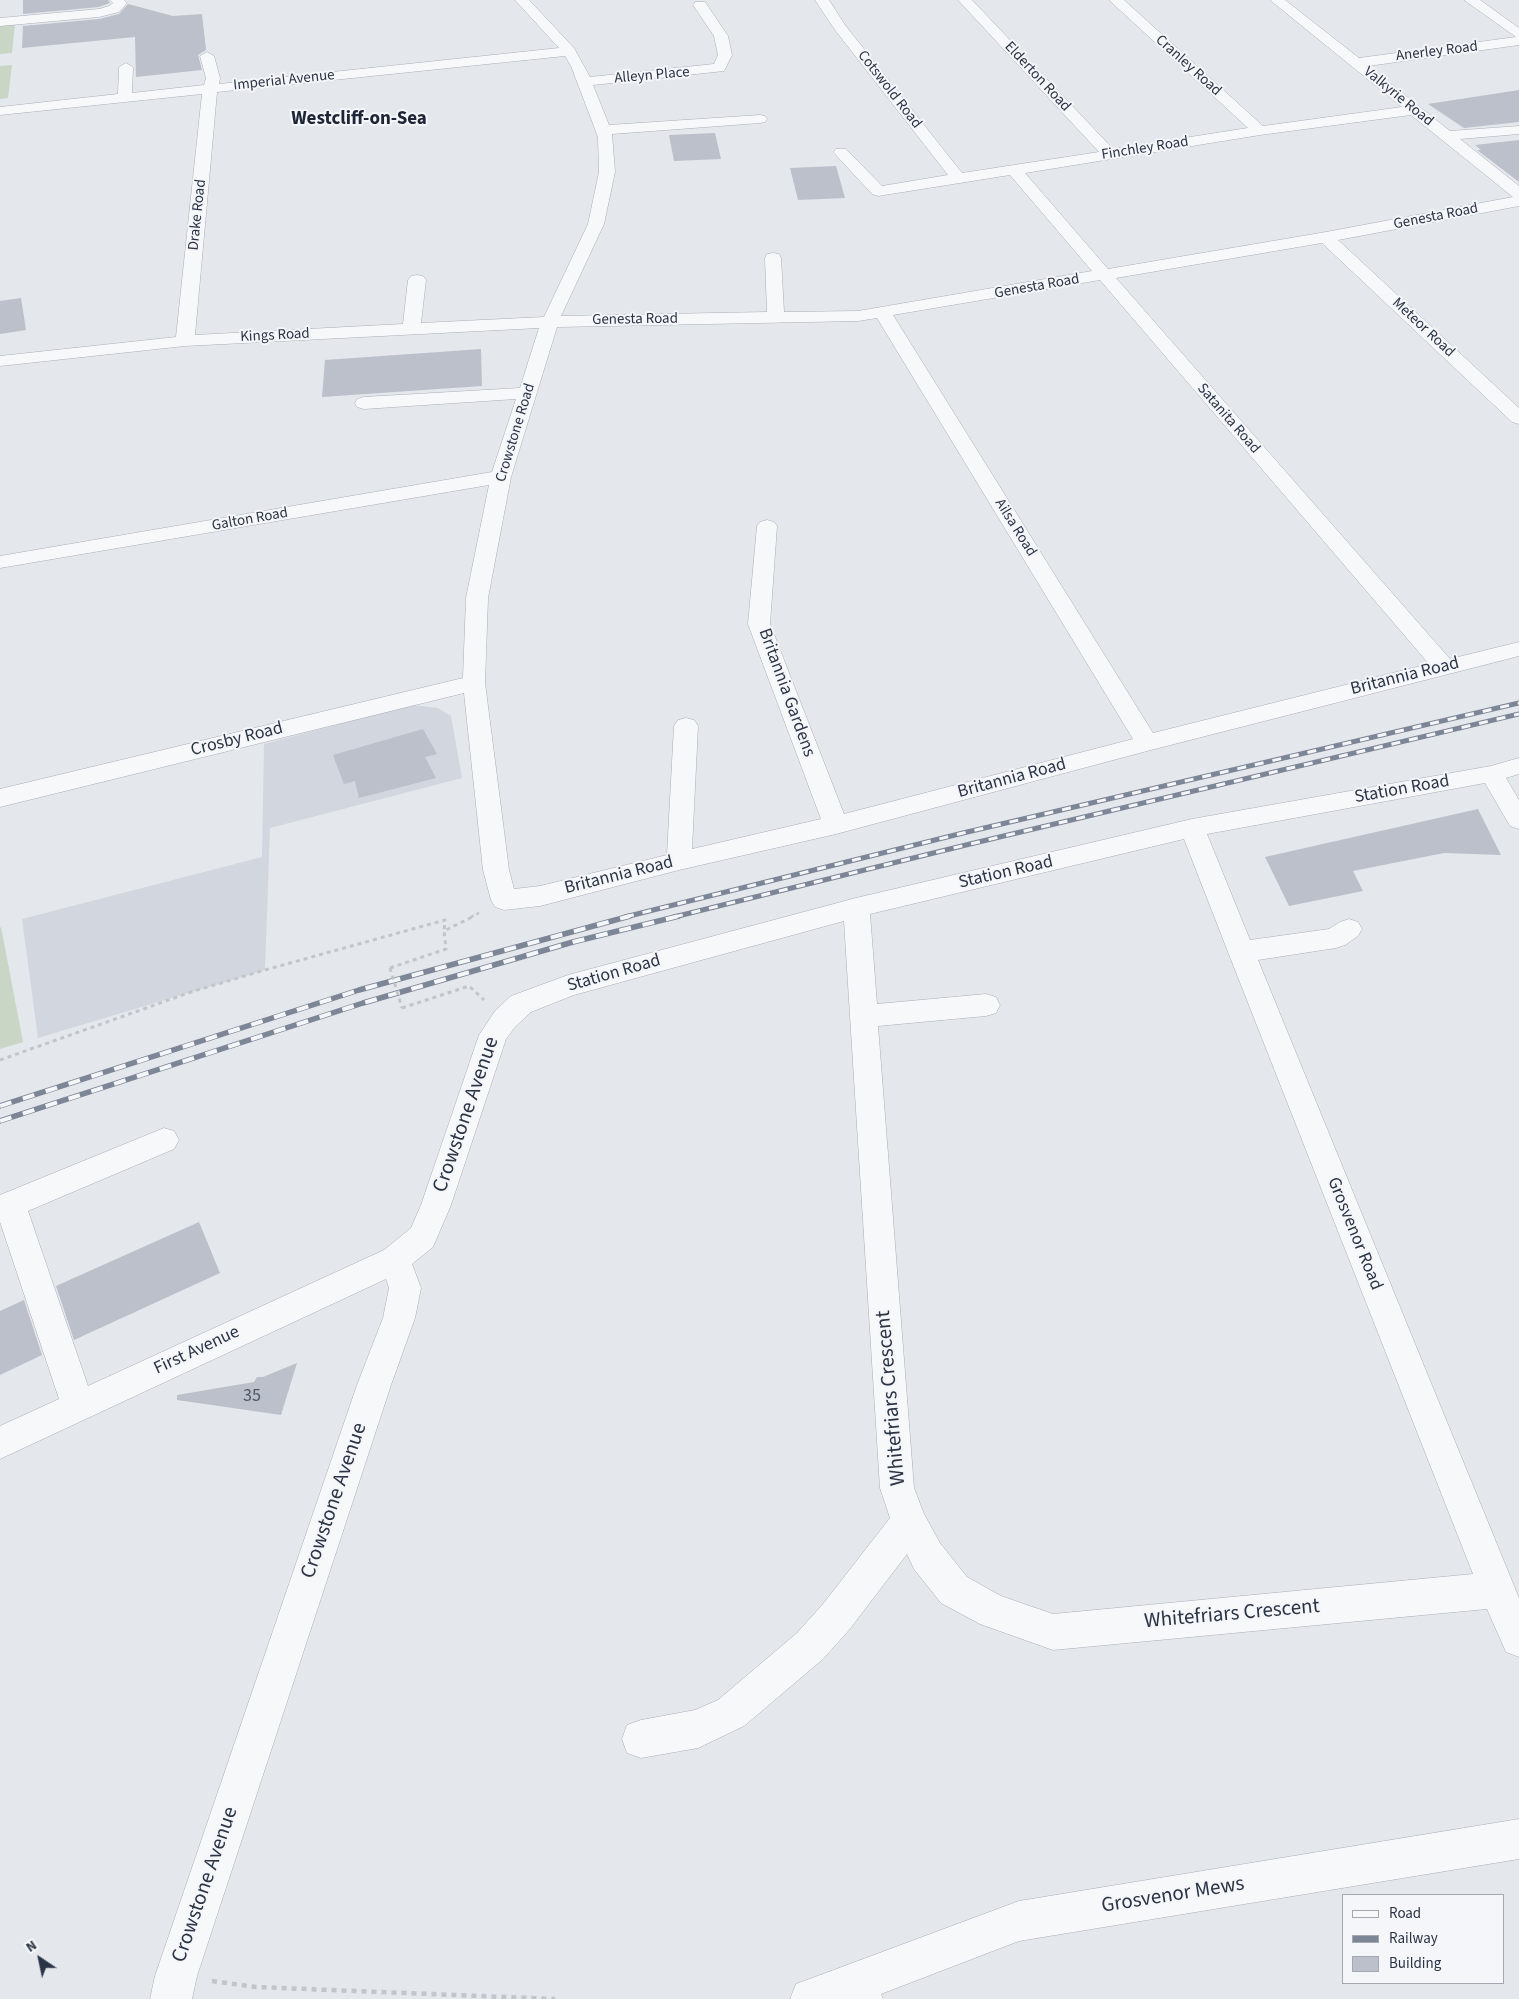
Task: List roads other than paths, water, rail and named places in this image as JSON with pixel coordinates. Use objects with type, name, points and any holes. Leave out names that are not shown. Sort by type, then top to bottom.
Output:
[{"type":"street","points":[[0,22],[99,13],[114,9],[120,3],[118,0]]},
{"type":"street","name":"Crowstone Road","points":[[504,900],[496,870],[474,683],[477,598],[501,477],[550,322],[596,224],[607,172],[606,137],[585,82],[569,51],[522,0]]},
{"type":"street","name":"Cotswold Road","points":[[822,0],[840,27],[958,178]]},
{"type":"street","name":"Elderton Road","points":[[965,0],[1109,154]]},
{"type":"street","name":"Cranley Road","points":[[1116,0],[1260,131]]},
{"type":"street","name":"Valkyrie Road","points":[[1278,0],[1412,110],[1519,194]]},
{"type":"street","points":[[1471,0],[1519,34]]},
{"type":"street","name":"Alleyn Place","points":[[585,82],[724,68],[726,55],[721,36],[700,5]]},
{"type":"street","name":"Anerley Road","points":[[1356,63],[1519,41]]},
{"type":"street","name":"Imperial Avenue","points":[[0,110],[569,51]]},
{"type":"street","name":"Drake Road","points":[[185,341],[210,89],[213,78],[207,56]]},
{"type":"street","points":[[125,98],[126,67]]},
{"type":"street","name":"Finchley Road","points":[[840,152],[878,191],[1260,131],[1412,110]]},
{"type":"street","points":[[604,130],[760,119]]},
{"type":"street","points":[[1446,136],[1519,130]]},
{"type":"street","name":"Satanita Road","points":[[1013,169],[1444,667]]},
{"type":"street","name":"Genesta Road","points":[[550,322],[858,316],[883,313],[1326,237],[1519,201]]},
{"type":"street","name":"Meteor Road","points":[[1326,237],[1519,418]]},
{"type":"street","points":[[774,258],[776,318]]},
{"type":"street","points":[[411,329],[417,280]]},
{"type":"street","name":"Ailsa Road","points":[[883,313],[1147,743]]},
{"type":"street","name":"Kings Road","points":[[0,361],[185,341],[550,322]]},
{"type":"street","points":[[364,403],[528,393]]},
{"type":"street","name":"Galton Road","points":[[0,562],[501,477]]},
{"type":"street","name":"Britannia Gardens","points":[[767,526],[759,624],[836,826]]},
{"type":"street","name":"Britannia Road","points":[[504,900],[540,896],[679,861],[836,826],[1147,743],[1519,649]]},
{"type":"street","name":"Crosby Road","points":[[0,798],[474,683]]},
{"type":"street","points":[[679,861],[686,726]]},
{"type":"street","name":"Station Road","points":[[506,1019],[521,1004],[568,986],[856,908],[1192,828],[1491,774],[1519,766]]},
{"type":"street","points":[[1491,774],[1519,820]]},
{"type":"street","name":"Grosvenor Road","points":[[1192,828],[1497,1590],[1519,1638]]},
{"type":"street","name":"Whitefriars Crescent","points":[[856,908],[897,1488],[909,1522],[927,1556],[954,1590],[993,1612],[1053,1632],[1497,1590]]},
{"type":"street","points":[[1241,952],[1336,938],[1349,929]]},
{"type":"street","points":[[864,1016],[986,1005]]},
{"type":"street","name":"Crowstone Avenue","points":[[173,1987],[374,1385],[399,1318],[405,1288],[395,1260],[422,1237],[436,1204],[493,1035],[506,1019]]},
{"type":"street","points":[[78,1406],[6,1207],[164,1140]]},
{"type":"street","name":"First Avenue","points":[[0,1443],[395,1260]]},
{"type":"street","points":[[642,1739],[698,1729],[731,1713],[745,1702],[810,1646],[836,1617],[909,1522]]},
{"type":"street","name":"Grosvenor Mews","points":[[810,1999],[858,1991],[1019,1922],[1519,1840]]},
{"type":"railway","points":[[625,917],[963,833],[1519,703]]},
{"type":"railway","points":[[674,917],[970,844],[1519,714]]},
{"type":"railway","points":[[0,1106],[359,990],[630,916]]},
{"type":"railway","points":[[0,1121],[363,1003],[573,942],[679,916]]},
{"type":"district","name":"Westcliff-on-Sea","points":[[359,120]]}]
